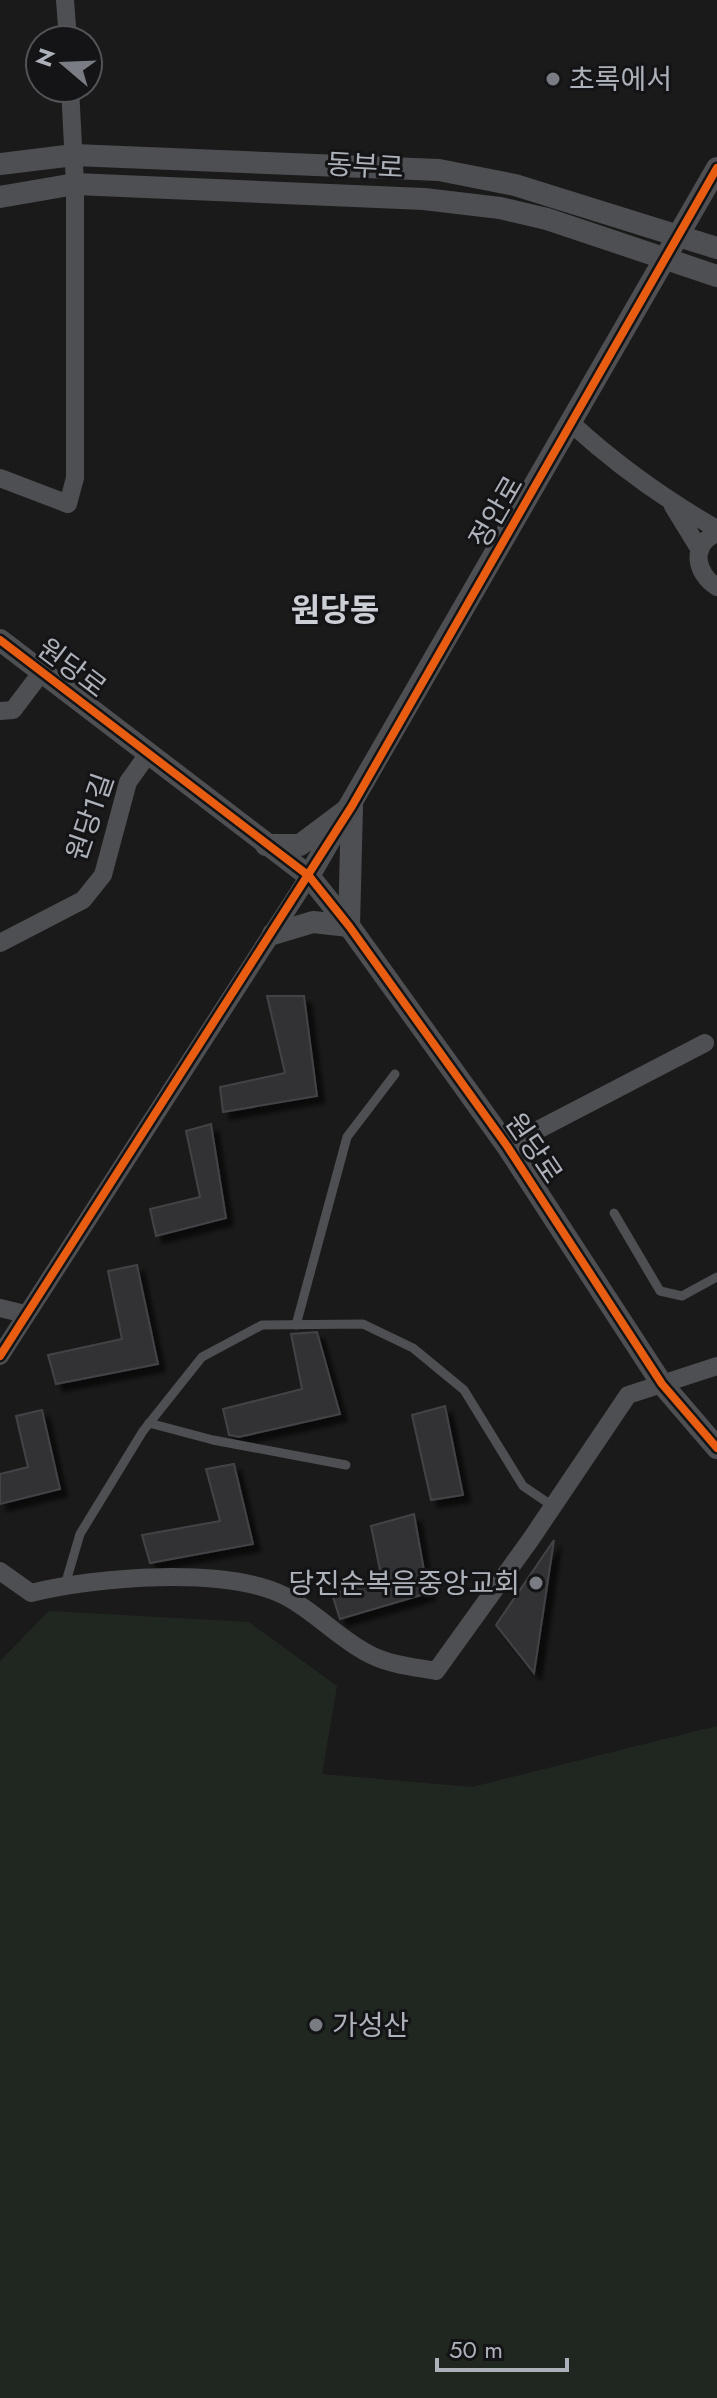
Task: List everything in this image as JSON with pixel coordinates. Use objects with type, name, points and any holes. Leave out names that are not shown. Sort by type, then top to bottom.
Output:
[{"type":"street","points":[[65,0],[67,24]]},
{"type":"street","points":[[0,478],[68,504],[75,478],[75,184],[71,104]]},
{"type":"street","name":"동부로","points":[[0,164],[74,155],[439,170],[515,185],[717,248]]},
{"type":"street","name":"정안로","points":[[309,876],[717,168]]},
{"type":"street","name":"동부로","points":[[0,197],[75,184],[424,199],[500,208],[547,219],[717,276]]},
{"type":"street","points":[[572,424],[608,457],[671,503],[717,531],[700,550],[697,562],[702,576],[717,587]]},
{"type":"street","points":[[671,503],[700,550]]},
{"type":"street","name":"원당로","points":[[0,640],[309,876],[349,926],[507,1146],[662,1384],[717,1448]]},
{"type":"street","name":"원당로","points":[[0,711],[13,710],[41,673]]},
{"type":"street","name":"원당1길","points":[[0,943],[83,900],[103,875],[128,782],[148,754]]},
{"type":"street","points":[[266,845],[300,845],[352,806]]},
{"type":"street","points":[[273,934],[315,922],[349,926],[352,806]]},
{"type":"street","points":[[0,1356],[309,876]]},
{"type":"street","points":[[507,1146],[705,1043]]},
{"type":"street","points":[[0,1308],[25,1314]]},
{"type":"street","points":[[0,1571],[31,1593],[65,1585],[188,1577],[248,1585],[284,1596],[369,1654],[389,1662],[436,1671],[554,1507],[628,1395],[717,1366]]},
{"type":"lane","points":[[296,1325],[347,1137],[395,1074]]},
{"type":"lane","points":[[614,1213],[660,1291],[682,1296],[717,1277]]},
{"type":"lane","points":[[65,1585],[80,1534],[149,1423],[202,1357],[262,1325],[363,1324],[413,1348],[464,1390],[523,1486],[554,1507]]},
{"type":"lane","points":[[149,1423],[213,1440],[346,1465]]},
{"type":"shaded area","points":[[49,1611],[249,1622],[337,1686],[322,1774],[472,1787],[717,1726],[717,2398],[0,2398],[0,1661]]},
{"type":"building","points":[[267,996],[304,996],[317,1096],[223,1112],[220,1087],[285,1073]]},
{"type":"building","points":[[211,1124],[226,1218],[156,1236],[150,1209],[200,1197],[186,1131]]},
{"type":"building","points":[[137,1265],[158,1364],[56,1384],[48,1355],[122,1339],[108,1271]]},
{"type":"building","points":[[317,1332],[340,1414],[239,1437],[229,1435],[223,1409],[302,1389],[291,1334]]},
{"type":"building","points":[[445,1406],[463,1495],[431,1500],[412,1415]]},
{"type":"building","points":[[42,1410],[60,1489],[0,1504],[0,1474],[28,1467],[16,1416]]},
{"type":"building","points":[[234,1464],[253,1544],[150,1563],[142,1535],[220,1521],[206,1469]]},
{"type":"building","points":[[414,1514],[428,1593],[340,1619],[332,1594],[382,1580],[371,1526]]},
{"type":"building","name":"당진순복음중앙교회","points":[[554,1540],[534,1673],[496,1625]]},
{"type":"cycle path","points":[[0,1356],[352,806],[717,168]]},
{"type":"cycle path","points":[[0,640],[309,876],[349,926],[507,1146],[662,1384],[717,1448]]},
{"type":"place","name":"초록에서","points":[[553,79]]},
{"type":"place","name":"당진순복음중앙교회","points":[[536,1583]]},
{"type":"place","name":"가성산","points":[[316,2025]]},
{"type":"district","name":"원당동","points":[[335,610]]}]
